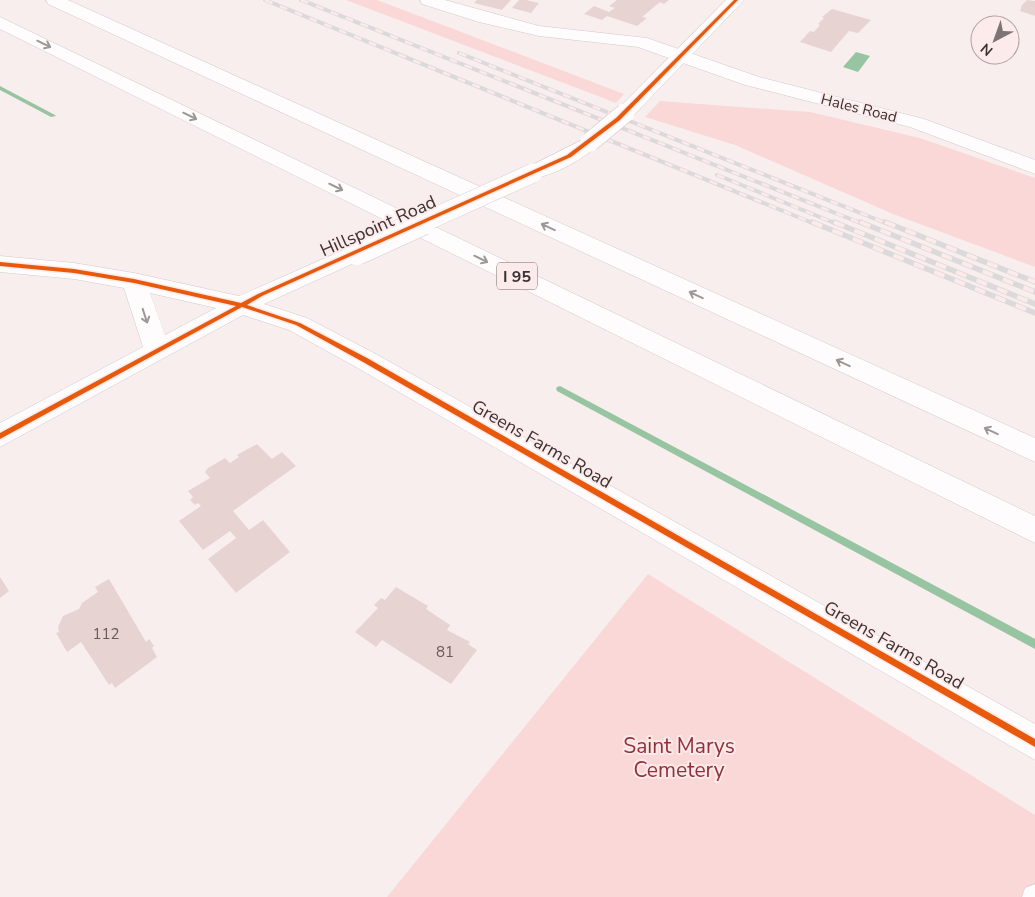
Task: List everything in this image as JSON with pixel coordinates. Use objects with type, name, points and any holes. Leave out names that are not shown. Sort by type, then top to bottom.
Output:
[{"type":"main road","points":[[54,0],[1035,452]]},
{"type":"main road","name":"Hales Road","points":[[428,0],[485,18],[539,31],[641,42],[752,81],[916,123],[1035,167]]},
{"type":"main road","name":"Hillspoint Road","points":[[0,436],[241,305],[564,159],[590,142],[625,113],[736,0]]},
{"type":"main road","name":"I 95","points":[[0,22],[1035,530]]},
{"type":"main road","name":"Greens Farms Road","points":[[0,264],[74,271],[134,281],[241,305],[298,324],[365,360],[1035,743]]},
{"type":"main road","points":[[134,281],[157,350]]},
{"type":"green space","points":[[346,0],[377,0],[624,94],[616,103]]},
{"type":"green space","points":[[660,101],[810,112],[920,138],[1035,178],[1035,267],[893,214],[735,145],[645,117]]},
{"type":"green space","name":"Saint Marys Cemetery","points":[[648,574],[1035,815],[1035,897],[387,897]]},
{"type":"shaded area","points":[[856,52],[870,56],[858,72],[843,67]]},
{"type":"building","points":[[477,0],[511,0],[502,10],[474,3]]},
{"type":"building","points":[[519,0],[539,3],[531,13],[512,8]]},
{"type":"building","points":[[617,0],[669,0],[664,4],[660,2],[642,17],[647,18],[637,26],[607,16],[602,20],[584,14],[594,6],[609,12],[615,8],[609,6]]},
{"type":"building","points":[[1027,0],[1035,1],[1035,16],[1020,11],[1022,5]]},
{"type":"building","points":[[832,9],[871,20],[858,33],[849,31],[831,52],[800,42],[810,31],[814,32],[824,18],[822,17]]},
{"type":"building","points":[[257,444],[272,459],[282,452],[296,466],[233,511],[249,530],[263,520],[290,552],[236,593],[208,559],[236,538],[230,531],[203,550],[179,521],[201,506],[198,503],[195,505],[190,500],[193,497],[188,491],[210,478],[205,472],[208,468],[225,458],[230,463],[239,457],[237,455]]},
{"type":"building","points":[[0,577],[9,591],[0,598]]},
{"type":"building","points":[[109,579],[146,642],[149,639],[154,646],[152,648],[157,657],[115,688],[112,683],[109,685],[81,642],[67,652],[56,633],[59,632],[58,627],[63,616],[79,609],[82,603],[98,592],[95,587]]},
{"type":"building","points":[[396,587],[428,606],[426,609],[450,625],[447,630],[470,642],[468,644],[477,650],[451,684],[382,640],[376,647],[355,632],[378,608],[374,605],[381,598],[385,600]]},
{"type":"waterway","points":[[0,88],[53,116]]},
{"type":"waterway","points":[[560,389],[1035,644]]},
{"type":"railway","points":[[265,0],[815,224]]},
{"type":"railway","points":[[301,0],[863,224]]},
{"type":"railway","points":[[459,53],[888,224]]},
{"type":"railway","points":[[717,175],[837,224]]},
{"type":"railway","points":[[812,222],[1035,313]]},
{"type":"railway","points":[[834,222],[1035,304]]},
{"type":"railway","points":[[860,222],[1035,292]]},
{"type":"railway","points":[[885,222],[1035,282]]},
{"type":"cycle path","points":[[0,436],[260,295],[569,156],[618,119],[736,0]]},
{"type":"cycle path","points":[[0,264],[74,271],[134,281],[241,305],[298,324],[365,360],[1035,743]]}]
